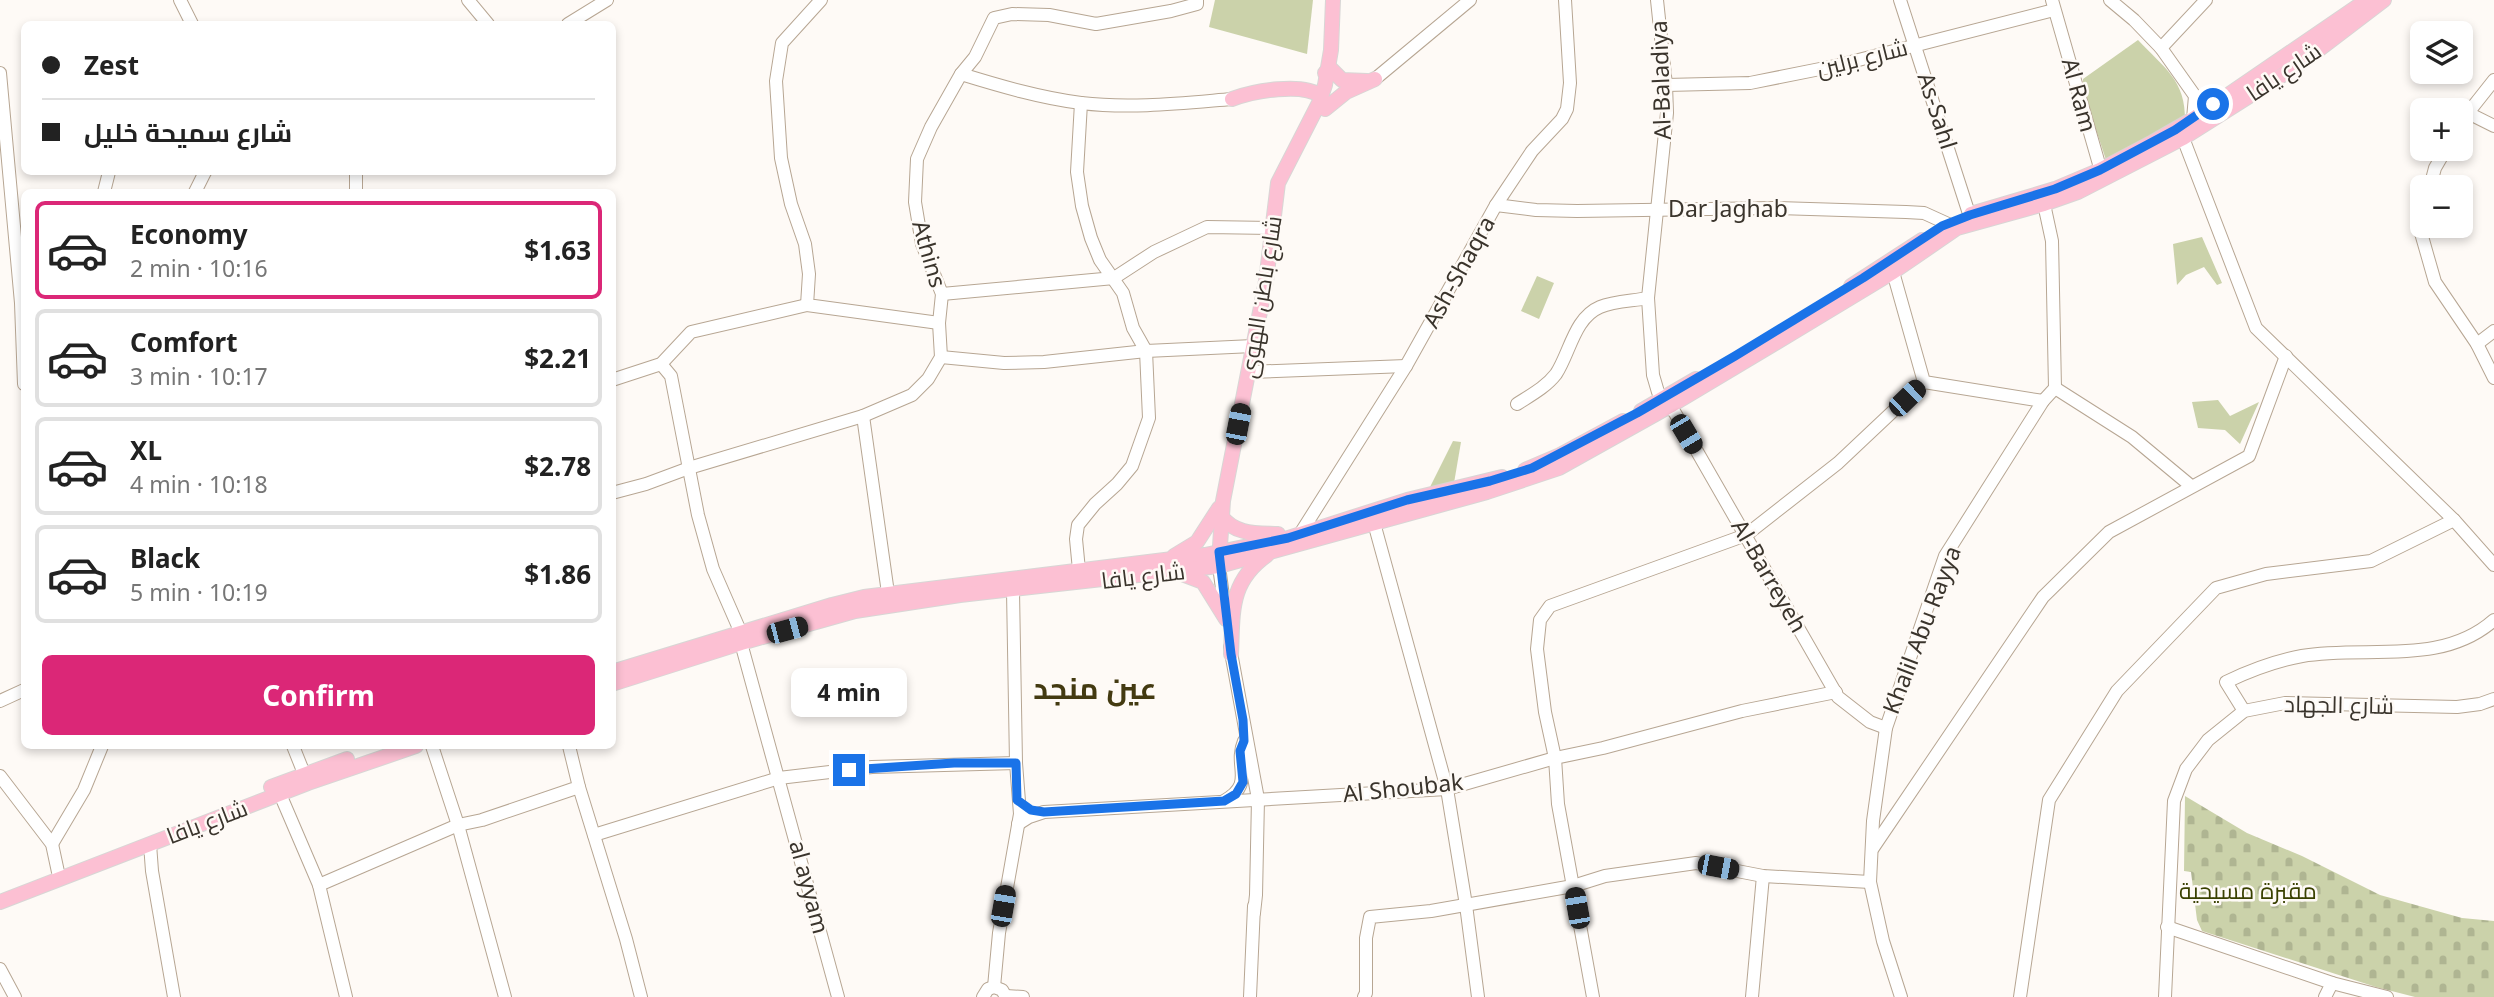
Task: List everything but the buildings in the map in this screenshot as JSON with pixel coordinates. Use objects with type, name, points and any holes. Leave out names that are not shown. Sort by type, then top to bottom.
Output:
[{"type":"main road","points":[[1277,193],[1323,103],[1333,72],[1339,26],[1334,0]]},
{"type":"main road","name":"شارع يافا","points":[[616,671],[741,638],[882,606],[1013,591],[1273,551],[1487,492],[1559,468],[1863,278],[1952,226],[2102,175],[2193,118],[2367,0]]},
{"type":"main road","name":"شارع يافا","points":[[1971,219],[2044,204],[2183,138],[2300,64],[2384,0]]},
{"type":"main road","points":[[1333,72],[1342,80],[1354,82],[1375,79]]},
{"type":"main road","points":[[1296,89],[1315,83],[1333,72]]},
{"type":"main road","points":[[1277,193],[1280,176],[1311,118],[1323,103],[1375,79]]},
{"type":"main road","points":[[1232,99],[1248,93],[1296,89],[1309,90],[1323,103]]},
{"type":"main road","points":[[1232,99],[1298,96],[1308,106],[1311,118]]},
{"type":"main road","name":"شارع باطن الهوى","points":[[1219,559],[1223,501],[1266,281],[1277,193]]},
{"type":"main road","name":"شارع يافا","points":[[1219,559],[1407,500],[1490,481],[1532,468],[1667,402],[1893,272],[1952,226]]},
{"type":"main road","points":[[1223,501],[1197,542],[1170,566],[1203,582],[1226,619]]},
{"type":"main road","points":[[1222,516],[1233,528],[1241,531],[1300,534]]},
{"type":"main road","points":[[1231,654],[1234,598],[1238,587],[1249,570],[1273,551]]},
{"type":"main road","name":"شارع يافا","points":[[616,683],[832,605],[888,593],[1079,570],[1170,566]]},
{"type":"main road","name":"شارع يافا","points":[[0,892],[380,749]]},
{"type":"main road","name":"شارع يافا","points":[[0,902],[280,794],[306,778],[406,749]]},
{"type":"street","points":[[180,0],[190,21]]},
{"type":"street","points":[[468,0],[486,21]]},
{"type":"street","points":[[573,21],[607,0]]},
{"type":"street","points":[[807,305],[809,274],[804,244],[791,204],[781,158],[776,81],[782,43],[821,0]]},
{"type":"street","name":"Athins","points":[[941,357],[939,323],[942,294],[922,244],[915,202],[917,159],[931,127],[961,74],[975,57],[994,18],[1012,14],[1049,15],[1096,24],[1171,11],[1197,4],[1197,0]]},
{"type":"street","points":[[1375,79],[1470,0]]},
{"type":"street","name":"Ash-Shaqra","points":[[1300,534],[1406,366],[1496,205],[1524,163],[1562,119],[1570,83],[1565,0]]},
{"type":"street","name":"Al-Baladiya","points":[[1657,0],[1667,85],[1667,113],[1648,298],[1653,375],[1658,391],[1667,402]]},
{"type":"street","name":"As-Sahl","points":[[1900,0],[1971,219]]},
{"type":"street","points":[[2109,0],[2134,20],[2161,48],[2195,96],[2213,104]]},
{"type":"street","points":[[2161,48],[2206,0]]},
{"type":"street","name":"شارع برلين","points":[[1667,85],[1750,83],[1835,66],[1916,46],[2053,5]]},
{"type":"street","name":"Al Ram","points":[[2053,5],[2102,175]]},
{"type":"street","points":[[0,73],[21,303]]},
{"type":"street","points":[[961,74],[1008,88],[1081,103],[1139,105],[1232,99]]},
{"type":"street","points":[[2473,107],[2494,80]]},
{"type":"street","points":[[2195,96],[2193,118],[2183,138],[2256,328],[2454,520],[2494,565]]},
{"type":"street","points":[[1079,570],[1076,539],[1078,525],[1132,466],[1149,418],[1146,351],[1133,328],[1123,293],[1096,249],[1082,206],[1077,172],[1081,103]]},
{"type":"street","points":[[2473,120],[2494,126]]},
{"type":"street","points":[[2044,204],[2052,241],[2055,388],[2132,437],[2190,486]]},
{"type":"street","name":"Dar Jaghab","points":[[1496,205],[1536,210],[1774,208],[1906,212],[1924,213],[1952,226]]},
{"type":"street","points":[[942,294],[1114,278],[1154,252],[1207,228],[1272,228]]},
{"type":"street","points":[[2422,238],[2435,282],[2477,344],[2494,378]]},
{"type":"street","points":[[1893,272],[1924,382]]},
{"type":"street","points":[[1517,404],[1543,387],[1554,376],[1583,320],[1600,307],[1648,298]]},
{"type":"street","points":[[616,379],[661,364],[691,332],[807,305],[939,323]]},
{"type":"street","points":[[2477,344],[2494,331]]},
{"type":"street","points":[[616,492],[863,416],[912,395],[928,379],[941,357],[1004,363],[1044,362],[1146,351],[1253,346]]},
{"type":"street","points":[[1872,849],[2043,597],[2109,533],[2190,486],[2249,456],[2286,356]]},
{"type":"street","name":"al ayyam","points":[[661,364],[671,376],[698,515],[713,569],[741,638],[838,997]]},
{"type":"street","points":[[1249,372],[1406,366]]},
{"type":"street","points":[[1924,382],[2043,401]]},
{"type":"street","points":[[1592,997],[1558,804],[1555,758],[1545,712],[1537,649],[1541,620],[1550,606],[1746,535],[1838,463],[1924,382]]},
{"type":"street","name":"Khalil Abu Rayya","points":[[1901,997],[1883,941],[1870,882],[1873,821],[1886,728],[1945,556],[2043,401],[2055,388]]},
{"type":"street","name":"Al-Barreyeh","points":[[1667,402],[1839,697],[1870,722],[1886,728]]},
{"type":"street","points":[[863,416],[888,593]]},
{"type":"street","points":[[2020,997],[2049,800],[2118,691],[2216,588],[2266,574],[2371,561],[2454,520]]},
{"type":"street","points":[[1374,523],[1447,789],[1478,997]]},
{"type":"street","points":[[1219,559],[1231,654],[1253,766],[1254,913]]},
{"type":"street","points":[[994,987],[999,933],[1020,814],[1017,800],[1013,591]]},
{"type":"street","points":[[2244,711],[2226,682],[2261,666],[2304,655],[2436,648],[2466,639],[2494,620]]},
{"type":"street","points":[[0,701],[21,691]]},
{"type":"street","name":"Al Shoubak","points":[[1017,800],[1031,810],[1044,812],[1447,789],[1555,758],[1742,711],[1836,692]]},
{"type":"street","name":"شارع الجهاد","points":[[2165,997],[2175,801],[2186,769],[2208,740],[2244,711],[2285,703],[2457,707],[2494,699]]},
{"type":"street","points":[[1243,720],[1258,833],[1250,997]]},
{"type":"street","points":[[1224,801],[1236,794],[1243,782],[1240,751],[1244,741]]},
{"type":"street","points":[[52,844],[84,790],[101,749]]},
{"type":"street","points":[[294,749],[306,778]]},
{"type":"street","points":[[433,749],[458,825],[505,997]]},
{"type":"street","points":[[570,749],[641,997]]},
{"type":"street","points":[[594,835],[779,778],[872,767],[1016,763]]},
{"type":"street","points":[[1253,766],[1270,793],[1283,798]]},
{"type":"street","points":[[0,776],[52,844],[58,872]]},
{"type":"street","points":[[319,885],[458,825],[482,820],[579,787]]},
{"type":"street","points":[[280,794],[319,885],[346,997]]},
{"type":"street","points":[[1258,833],[1273,805],[1283,798]]},
{"type":"street","name":"Al Shoubak","points":[[1018,824],[1044,812]]},
{"type":"street","points":[[150,844],[152,871],[174,997]]},
{"type":"street","points":[[1364,997],[1366,938],[1370,917],[1466,905],[1573,886],[1605,876],[1696,863],[1763,876],[1870,882]]},
{"type":"street","points":[[1752,997],[1763,876]]},
{"type":"street","points":[[2167,927],[2332,983],[2387,997]]},
{"type":"street","points":[[0,969],[15,997]]},
{"type":"street","points":[[2325,997],[2332,983]]},
{"type":"street","points":[[983,997],[988,989],[994,987],[1002,990],[1006,997],[1023,997]]},
{"type":"green space","points":[[1215,0],[1313,0],[1307,54],[1209,27]]},
{"type":"green space","points":[[2138,40],[2172,76],[2182,95],[2185,121],[2107,163],[2083,90],[2083,79]]},
{"type":"green space","points":[[2202,237],[2222,283],[2217,285],[2204,267],[2186,275],[2177,285],[2173,244]]},
{"type":"green space","points":[[1537,276],[1554,283],[1539,319],[1521,311]]},
{"type":"green space","points":[[2218,400],[2230,416],[2259,402],[2240,444],[2225,430],[2198,428],[2192,402]]},
{"type":"green space","points":[[1453,441],[1461,442],[1454,483],[1430,487]]},
{"type":"green space","name":"مقبرة مسيحية","points":[[2185,796],[2247,833],[2302,856],[2380,895],[2462,918],[2494,921],[2494,997],[2415,997],[2202,931],[2197,920],[2191,872],[2184,871]]},
{"type":"district","name":"عين منجد","points":[[1095,689]]},
{"type":"route","points":[[849,770],[954,763],[1016,763],[1017,800],[1031,810],[1044,812],[1224,801],[1236,794],[1243,782],[1240,751],[1244,741],[1219,552],[1288,538],[1407,500],[1490,481],[1532,468],[1637,413],[1735,356],[1942,226],[2055,189],[2100,170],[2175,130],[2213,104]]}]
